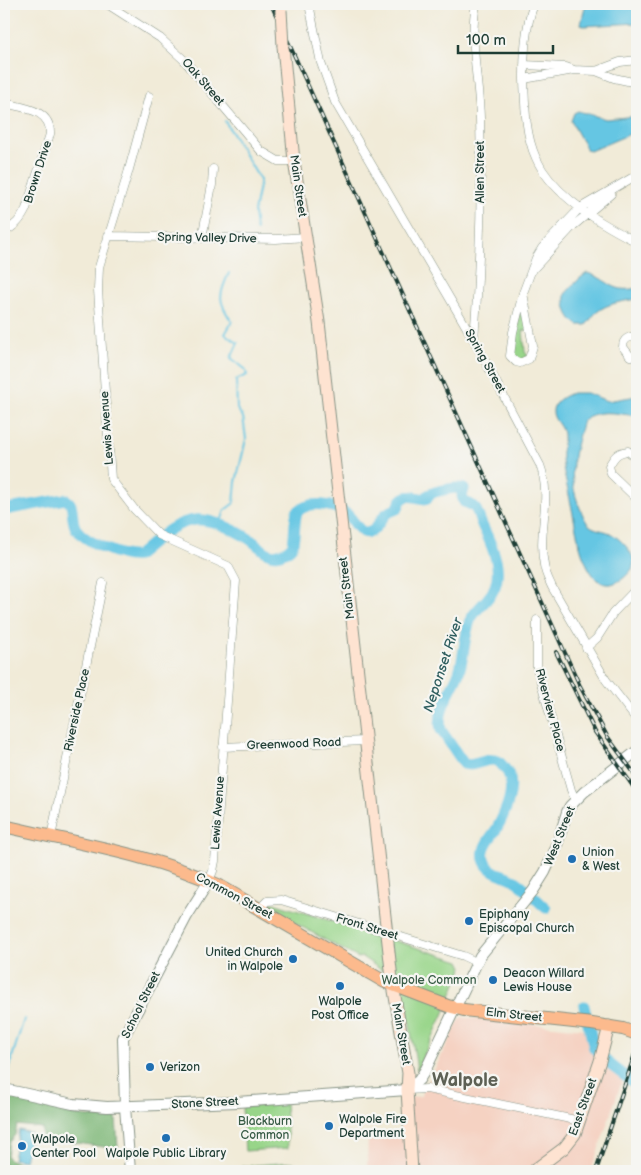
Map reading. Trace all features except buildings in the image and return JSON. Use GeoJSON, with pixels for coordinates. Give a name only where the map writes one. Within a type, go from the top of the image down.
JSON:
{"type":"FeatureCollection","features":[{"type":"Feature","properties":{"kind":"main road","name":"Main Street"},"geometry":{"type":"LineString","coordinates":[[281,7],[294,161],[319,322],[339,516],[393,986],[408,1073],[407,1090],[412,1171]]}},
{"type":"Feature","properties":{"kind":"main road","name":"Common Street"},"geometry":{"type":"LineString","coordinates":[[4,826],[144,858],[172,866],[209,881],[393,986]]}},
{"type":"Feature","properties":{"kind":"main road","name":"Elm Street"},"geometry":{"type":"LineString","coordinates":[[393,986],[454,1008],[588,1023],[609,1026],[637,1034]]}},
{"type":"Feature","properties":{"kind":"main road","name":"East Street"},"geometry":{"type":"LineString","coordinates":[[533,1171],[568,1144],[575,1134],[609,1026]]}},
{"type":"Feature","properties":{"kind":"street","name":"Oak Street"},"geometry":{"type":"LineString","coordinates":[[107,4],[171,47],[262,151],[274,159],[294,161]]}},
{"type":"Feature","properties":{"kind":"street","name":"Spring Street"},"geometry":{"type":"LineString","coordinates":[[309,4],[321,63],[335,102],[474,340],[544,475],[546,494],[542,533],[544,566],[552,587],[606,680],[637,720]]}},
{"type":"Feature","properties":{"kind":"street","name":"Allen Street"},"geometry":{"type":"LineString","coordinates":[[474,340],[480,243],[480,118],[474,30],[476,4]]}},
{"type":"Feature","properties":{"kind":"street"},"geometry":{"type":"LineString","coordinates":[[534,4],[526,36],[524,98],[529,135],[536,158],[547,176],[587,214],[637,242]]}},
{"type":"Feature","properties":{"kind":"street"},"geometry":{"type":"LineString","coordinates":[[596,71],[620,62],[637,60]]}},
{"type":"Feature","properties":{"kind":"street"},"geometry":{"type":"LineString","coordinates":[[524,65],[566,67],[574,70]]}},
{"type":"Feature","properties":{"kind":"street"},"geometry":{"type":"LineString","coordinates":[[524,79],[574,70],[596,71],[614,78],[637,83]]}},
{"type":"Feature","properties":{"kind":"street","name":"Lewis Avenue"},"geometry":{"type":"LineString","coordinates":[[149,96],[99,267],[98,290],[111,479],[134,508],[162,536],[228,566],[236,581],[215,861],[209,881]]}},
{"type":"Feature","properties":{"kind":"street","name":"Brown Drive"},"geometry":{"type":"LineString","coordinates":[[4,103],[43,115],[48,120],[50,134],[21,220],[4,232]]}},
{"type":"Feature","properties":{"kind":"street"},"geometry":{"type":"LineString","coordinates":[[202,238],[212,185],[213,169]]}},
{"type":"Feature","properties":{"kind":"street"},"geometry":{"type":"LineString","coordinates":[[523,293],[533,346],[529,359],[520,364],[513,359],[510,351],[513,332],[523,293],[536,258],[542,248],[580,208],[636,176]]}},
{"type":"Feature","properties":{"kind":"street"},"geometry":{"type":"LineString","coordinates":[[532,271],[572,226],[621,185]]}},
{"type":"Feature","properties":{"kind":"street","name":"Spring Valley Drive"},"geometry":{"type":"LineString","coordinates":[[108,236],[276,239],[306,237]]}},
{"type":"Feature","properties":{"kind":"street"},"geometry":{"type":"LineString","coordinates":[[637,336],[626,338],[623,342],[623,347],[630,356],[637,357]]}},
{"type":"Feature","properties":{"kind":"street"},"geometry":{"type":"LineString","coordinates":[[637,466],[634,456],[628,451],[621,451],[614,457],[609,466],[611,474],[637,498]]}},
{"type":"Feature","properties":{"kind":"street","name":"Riverside Place"},"geometry":{"type":"LineString","coordinates":[[51,837],[104,583]]}},
{"type":"Feature","properties":{"kind":"street"},"geometry":{"type":"LineString","coordinates":[[586,648],[597,638],[614,613],[637,588]]}},
{"type":"Feature","properties":{"kind":"street","name":"Riverview Place"},"geometry":{"type":"LineString","coordinates":[[537,620],[537,668],[575,799]]}},
{"type":"Feature","properties":{"kind":"street","name":"Greenwood Road"},"geometry":{"type":"LineString","coordinates":[[224,746],[365,741]]}},
{"type":"Feature","properties":{"kind":"street","name":"West Street"},"geometry":{"type":"LineString","coordinates":[[407,1090],[426,1069],[476,962],[530,895],[550,864],[567,812],[575,799],[637,751]]}},
{"type":"Feature","properties":{"kind":"street","name":"School Street"},"geometry":{"type":"LineString","coordinates":[[130,1171],[125,1107],[123,1038],[187,916],[209,881]]}},
{"type":"Feature","properties":{"kind":"street","name":"Front Street"},"geometry":{"type":"LineString","coordinates":[[259,909],[267,901],[280,900],[463,956],[476,962]]}},
{"type":"Feature","properties":{"kind":"street"},"geometry":{"type":"LineString","coordinates":[[407,1090],[427,1088],[580,1121]]}},
{"type":"Feature","properties":{"kind":"street","name":"Stone Street"},"geometry":{"type":"LineString","coordinates":[[4,1089],[84,1106],[125,1107],[407,1090]]}},
{"type":"Feature","properties":{"kind":"shaded area"},"geometry":{"type":"Polygon","coordinates":[[[461,1017],[595,1030],[622,1081],[591,1171],[352,1171],[367,1169],[368,1137],[401,1135],[398,1100],[421,1096],[461,1017]]]}},
{"type":"Feature","properties":{"kind":"green space"},"geometry":{"type":"Polygon","coordinates":[[[525,314],[529,329],[523,331],[525,352],[528,356],[519,361],[514,354],[519,315],[525,314]]]}},
{"type":"Feature","properties":{"kind":"green space","name":"Walpole Common"},"geometry":{"type":"Polygon","coordinates":[[[273,903],[460,961],[463,967],[417,1070],[401,983],[362,957],[358,958],[268,908],[269,904],[273,903]]]}},
{"type":"Feature","properties":{"kind":"green space"},"geometry":{"type":"Polygon","coordinates":[[[4,1095],[69,1114],[92,1117],[116,1117],[118,1149],[42,1138],[42,1128],[17,1125],[15,1135],[9,1142],[7,1157],[24,1165],[55,1166],[57,1171],[4,1171],[4,1095]]]}},
{"type":"Feature","properties":{"kind":"green space","name":"Blackburn Common"},"geometry":{"type":"Polygon","coordinates":[[[285,1103],[288,1148],[245,1151],[242,1107],[285,1103]]]}},
{"type":"Feature","properties":{"kind":"green space"},"geometry":{"type":"Polygon","coordinates":[[[293,1162],[297,1165],[299,1171],[233,1171],[244,1166],[293,1162]]]}},
{"type":"Feature","properties":{"kind":"water"},"geometry":{"type":"Polygon","coordinates":[[[588,4],[637,4],[637,23],[583,26],[581,24],[585,7],[588,4]]]}},
{"type":"Feature","properties":{"kind":"water"},"geometry":{"type":"Polygon","coordinates":[[[578,111],[606,119],[637,116],[637,131],[590,151],[587,150],[571,121],[574,113],[578,111]]]}},
{"type":"Feature","properties":{"kind":"water"},"geometry":{"type":"Polygon","coordinates":[[[587,273],[621,289],[637,288],[637,299],[606,306],[596,313],[586,325],[578,325],[567,312],[565,294],[587,273]]]}},
{"type":"Feature","properties":{"kind":"water"},"geometry":{"type":"Polygon","coordinates":[[[572,393],[587,393],[607,401],[637,396],[637,416],[602,413],[589,416],[583,420],[574,454],[573,485],[586,521],[591,527],[610,533],[619,539],[628,548],[633,559],[634,564],[630,572],[611,584],[597,580],[582,553],[564,473],[562,457],[563,434],[554,417],[553,410],[557,401],[572,393]]]}},
{"type":"Feature","properties":{"kind":"water","name":"Walpole Center Pool"},"geometry":{"type":"Polygon","coordinates":[[[19,1130],[31,1133],[25,1161],[13,1159],[19,1130]]]}},
{"type":"Feature","properties":{"kind":"waterway"},"geometry":{"type":"LineString","coordinates":[[225,121],[260,180],[254,212],[256,230]]}},
{"type":"Feature","properties":{"kind":"waterway"},"geometry":{"type":"LineString","coordinates":[[220,525],[225,510],[234,503],[236,482],[246,439],[243,417],[237,409],[236,380],[247,375],[245,369],[231,358],[238,343],[225,334],[232,322],[224,309],[221,298],[221,293],[229,273]]}},
{"type":"Feature","properties":{"kind":"waterway","name":"Neponset River"},"geometry":{"type":"LineString","coordinates":[[4,510],[65,499],[71,505],[73,522],[82,535],[114,552],[130,556],[137,556],[178,525],[195,520],[210,521],[227,527],[266,552],[274,555],[284,552],[292,546],[297,512],[302,508],[315,505],[335,508],[350,516],[360,529],[366,533],[374,529],[386,514],[398,508],[400,502],[406,497],[427,499],[428,495],[441,491],[457,488],[464,489],[462,496],[464,502],[473,506],[477,511],[491,544],[496,562],[497,581],[494,590],[470,621],[460,670],[442,709],[441,730],[464,764],[473,765],[494,760],[498,761],[508,773],[511,786],[508,801],[497,828],[486,844],[485,862],[491,869],[518,883],[546,908]]}},
{"type":"Feature","properties":{"kind":"waterway","name":"Neponset River"},"geometry":{"type":"LineString","coordinates":[[584,1006],[594,1048],[608,1063],[637,1085]]}},
{"type":"Feature","properties":{"kind":"waterway"},"geometry":{"type":"LineString","coordinates":[[5,1080],[24,1019]]}},
{"type":"Feature","properties":{"kind":"railway"},"geometry":{"type":"LineString","coordinates":[[271,4],[580,686],[607,736],[637,777]]}},
{"type":"Feature","properties":{"kind":"railway"},"geometry":{"type":"LineString","coordinates":[[556,652],[595,732],[637,792]]}},
{"type":"Feature","properties":{"kind":"railway"},"geometry":{"type":"LineString","coordinates":[[596,1171],[637,1048]]}},
{"type":"Feature","properties":{"kind":"place","name":"Union & West"},"geometry":{"type":"Point","coordinates":[572,859]}},
{"type":"Feature","properties":{"kind":"place","name":"Epiphany Episcopal Church"},"geometry":{"type":"Point","coordinates":[469,921]}},
{"type":"Feature","properties":{"kind":"place","name":"United Church in Walpole"},"geometry":{"type":"Point","coordinates":[293,959]}},
{"type":"Feature","properties":{"kind":"place","name":"Deacon Willard Lewis House"},"geometry":{"type":"Point","coordinates":[493,980]}},
{"type":"Feature","properties":{"kind":"place","name":"Walpole Post Office"},"geometry":{"type":"Point","coordinates":[340,986]}},
{"type":"Feature","properties":{"kind":"place","name":"Verizon"},"geometry":{"type":"Point","coordinates":[150,1067]}},
{"type":"Feature","properties":{"kind":"place","name":"Walpole Fire Department"},"geometry":{"type":"Point","coordinates":[329,1126]}},
{"type":"Feature","properties":{"kind":"place","name":"Walpole Public Library"},"geometry":{"type":"Point","coordinates":[166,1138]}},
{"type":"Feature","properties":{"kind":"place","name":"Walpole Center Pool"},"geometry":{"type":"Point","coordinates":[22,1146]}},
{"type":"Feature","properties":{"kind":"district","name":"Walpole"},"geometry":{"type":"Point","coordinates":[465,1080]}}]}
